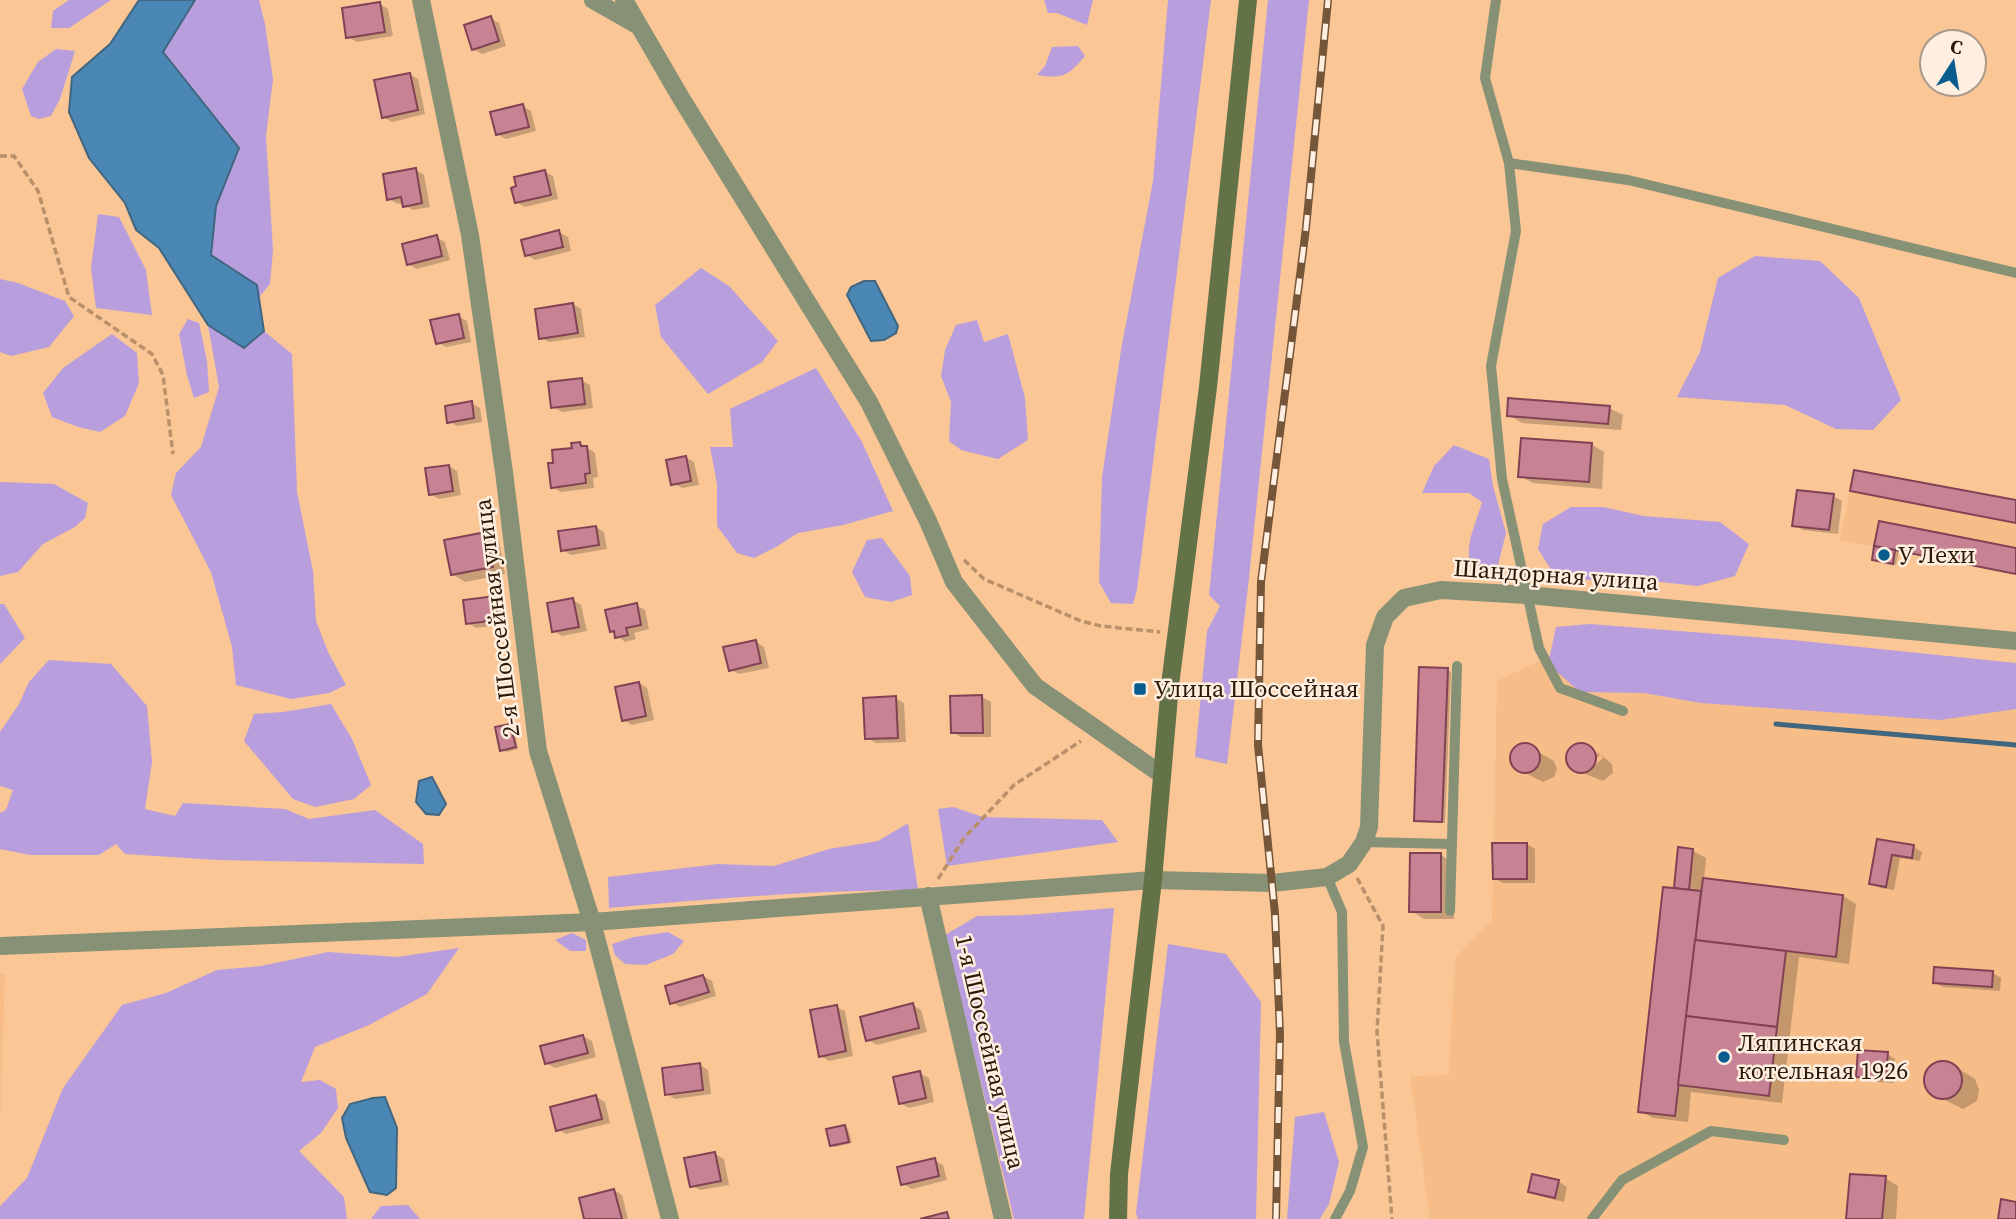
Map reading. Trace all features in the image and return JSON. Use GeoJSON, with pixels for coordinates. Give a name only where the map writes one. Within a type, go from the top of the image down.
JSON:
{"type":"FeatureCollection","features":[{"type":"Feature","properties":{"kind":"main road"},"geometry":{"type":"LineString","coordinates":[[1118,1219],[1119,1174],[1153,880],[1176,634],[1208,387],[1248,0]]}},
{"type":"Feature","properties":{"kind":"street","name":"2-я Шоссейная улица"},"geometry":{"type":"LineString","coordinates":[[421,0],[470,235],[504,472],[538,751],[592,922],[670,1219]]}},
{"type":"Feature","properties":{"kind":"street"},"geometry":{"type":"LineString","coordinates":[[593,0],[640,27]]}},
{"type":"Feature","properties":{"kind":"street"},"geometry":{"type":"LineString","coordinates":[[624,0],[869,402],[928,521],[954,582],[1035,686],[1162,775]]}},
{"type":"Feature","properties":{"kind":"street","name":"Шандорная улица"},"geometry":{"type":"LineString","coordinates":[[0,946],[592,922],[1153,880],[1272,883],[1327,877],[1349,864],[1364,842],[1369,827],[1375,645],[1385,617],[1405,598],[1441,590],[1528,595],[2016,641]]}},
{"type":"Feature","properties":{"kind":"street","name":"1-я Шоссейная улица"},"geometry":{"type":"LineString","coordinates":[[928,896],[1003,1219]]}},
{"type":"Feature","properties":{"kind":"lane"},"geometry":{"type":"LineString","coordinates":[[1496,0],[1485,78],[1509,163],[1516,231],[1491,366],[1502,479],[1539,648],[1560,688],[1623,711]]}},
{"type":"Feature","properties":{"kind":"lane"},"geometry":{"type":"LineString","coordinates":[[1509,163],[1628,180],[2016,273]]}},
{"type":"Feature","properties":{"kind":"lane"},"geometry":{"type":"LineString","coordinates":[[1450,911],[1457,666]]}},
{"type":"Feature","properties":{"kind":"lane"},"geometry":{"type":"LineString","coordinates":[[1364,842],[1451,844]]}},
{"type":"Feature","properties":{"kind":"lane"},"geometry":{"type":"LineString","coordinates":[[1327,877],[1342,912],[1344,1042],[1363,1147],[1350,1191],[1335,1219]]}},
{"type":"Feature","properties":{"kind":"lane"},"geometry":{"type":"LineString","coordinates":[[1592,1219],[1622,1181],[1711,1131],[1784,1140]]}},
{"type":"Feature","properties":{"kind":"path"},"geometry":{"type":"LineString","coordinates":[[0,156],[14,156],[38,191],[69,297],[152,354],[163,375],[173,454]]}},
{"type":"Feature","properties":{"kind":"path"},"geometry":{"type":"LineString","coordinates":[[957,552],[984,579],[1081,621],[1101,626],[1176,634]]}},
{"type":"Feature","properties":{"kind":"path"},"geometry":{"type":"LineString","coordinates":[[928,896],[964,838],[1014,785],[1098,730]]}},
{"type":"Feature","properties":{"kind":"path"},"geometry":{"type":"LineString","coordinates":[[1349,864],[1383,926],[1377,1032],[1392,1219]]}},
{"type":"Feature","properties":{"kind":"shaded area"},"geometry":{"type":"Polygon","coordinates":[[[69,0],[111,0],[69,28],[51,28],[53,11],[69,0]]]}},
{"type":"Feature","properties":{"kind":"shaded area"},"geometry":{"type":"Polygon","coordinates":[[[195,0],[259,0],[265,24],[273,79],[266,136],[273,250],[270,284],[259,297],[257,285],[211,255],[215,207],[239,148],[163,52],[195,0]]]}},
{"type":"Feature","properties":{"kind":"shaded area"},"geometry":{"type":"Polygon","coordinates":[[[1044,0],[1093,0],[1087,25],[1057,13],[1048,13],[1044,0]]]}},
{"type":"Feature","properties":{"kind":"shaded area"},"geometry":{"type":"Polygon","coordinates":[[[1168,0],[1211,0],[1137,590],[1133,604],[1111,603],[1099,582],[1102,477],[1121,350],[1153,181],[1168,0]]]}},
{"type":"Feature","properties":{"kind":"shaded area"},"geometry":{"type":"Polygon","coordinates":[[[1268,0],[1309,0],[1227,764],[1195,757],[1207,631],[1220,606],[1209,595],[1268,0]]]}},
{"type":"Feature","properties":{"kind":"shaded area"},"geometry":{"type":"Polygon","coordinates":[[[1078,46],[1085,56],[1069,72],[1053,77],[1037,75],[1045,66],[1052,47],[1078,46]]]}},
{"type":"Feature","properties":{"kind":"shaded area"},"geometry":{"type":"Polygon","coordinates":[[[56,49],[75,51],[60,99],[51,116],[39,119],[31,116],[22,89],[38,62],[56,49]]]}},
{"type":"Feature","properties":{"kind":"shaded area"},"geometry":{"type":"Polygon","coordinates":[[[98,214],[119,217],[146,270],[152,315],[96,308],[91,268],[98,214]]]}},
{"type":"Feature","properties":{"kind":"shaded area"},"geometry":{"type":"Polygon","coordinates":[[[1755,256],[1820,261],[1859,298],[1901,400],[1873,430],[1836,429],[1785,405],[1677,397],[1700,352],[1718,278],[1755,256]]]}},
{"type":"Feature","properties":{"kind":"shaded area"},"geometry":{"type":"Polygon","coordinates":[[[701,268],[729,286],[778,341],[762,362],[708,394],[661,337],[655,305],[701,268]]]}},
{"type":"Feature","properties":{"kind":"shaded area"},"geometry":{"type":"Polygon","coordinates":[[[0,279],[65,301],[74,316],[49,347],[11,356],[0,352],[0,279]]]}},
{"type":"Feature","properties":{"kind":"shaded area"},"geometry":{"type":"Polygon","coordinates":[[[188,319],[199,323],[207,361],[209,392],[194,398],[179,334],[188,319]]]}},
{"type":"Feature","properties":{"kind":"shaded area"},"geometry":{"type":"Polygon","coordinates":[[[977,320],[984,342],[1008,334],[1025,398],[1028,440],[998,459],[961,450],[949,441],[951,402],[941,376],[945,350],[956,325],[977,320]]]}},
{"type":"Feature","properties":{"kind":"shaded area"},"geometry":{"type":"Polygon","coordinates":[[[208,325],[244,348],[264,331],[292,354],[297,492],[313,571],[316,621],[328,652],[346,685],[329,693],[291,699],[236,685],[232,647],[211,572],[171,495],[176,473],[201,447],[219,387],[208,325]]]}},
{"type":"Feature","properties":{"kind":"shaded area"},"geometry":{"type":"Polygon","coordinates":[[[112,334],[137,353],[139,383],[125,416],[100,432],[52,417],[43,393],[63,368],[112,334]]]}},
{"type":"Feature","properties":{"kind":"shaded area"},"geometry":{"type":"Polygon","coordinates":[[[816,368],[862,442],[893,511],[843,525],[798,533],[754,558],[737,553],[717,526],[717,484],[710,447],[733,447],[730,409],[816,368]]]}},
{"type":"Feature","properties":{"kind":"shaded area"},"geometry":{"type":"Polygon","coordinates":[[[1454,445],[1489,459],[1493,486],[1506,533],[1496,573],[1477,578],[1469,559],[1469,550],[1482,502],[1469,493],[1422,493],[1434,466],[1454,445]]]}},
{"type":"Feature","properties":{"kind":"shaded area"},"geometry":{"type":"Polygon","coordinates":[[[1854,470],[2016,500],[2016,574],[1840,540],[1854,470]]]}},
{"type":"Feature","properties":{"kind":"shaded area"},"geometry":{"type":"Polygon","coordinates":[[[0,482],[54,484],[88,503],[85,518],[75,527],[43,544],[18,572],[0,576],[0,482]]]}},
{"type":"Feature","properties":{"kind":"shaded area"},"geometry":{"type":"Polygon","coordinates":[[[1571,507],[1603,507],[1644,516],[1720,522],[1749,544],[1735,576],[1698,586],[1555,576],[1538,549],[1543,524],[1571,507]]]}},
{"type":"Feature","properties":{"kind":"shaded area"},"geometry":{"type":"Polygon","coordinates":[[[882,538],[910,576],[912,595],[891,602],[865,597],[852,572],[867,540],[882,538]]]}},
{"type":"Feature","properties":{"kind":"shaded area"},"geometry":{"type":"Polygon","coordinates":[[[0,604],[4,604],[25,638],[0,664],[0,604]]]}},
{"type":"Feature","properties":{"kind":"shaded area"},"geometry":{"type":"Polygon","coordinates":[[[1590,624],[1792,640],[2016,663],[2016,709],[1940,720],[1700,703],[1644,693],[1580,692],[1548,664],[1556,627],[1590,624]]]}},
{"type":"Feature","properties":{"kind":"shaded area"},"geometry":{"type":"Polygon","coordinates":[[[1567,648],[2016,688],[2016,1219],[1430,1219],[1410,1076],[1449,1075],[1455,958],[1492,920],[1497,681],[1567,648]]]}},
{"type":"Feature","properties":{"kind":"shaded area"},"geometry":{"type":"Polygon","coordinates":[[[49,660],[111,664],[147,706],[152,762],[145,809],[175,816],[183,803],[285,809],[309,819],[375,810],[423,844],[424,864],[217,860],[125,854],[116,844],[99,855],[30,855],[0,849],[0,813],[6,810],[13,790],[0,786],[0,732],[19,704],[29,682],[49,660]]]}},
{"type":"Feature","properties":{"kind":"shaded area"},"geometry":{"type":"Polygon","coordinates":[[[331,704],[352,739],[371,785],[354,799],[315,807],[293,799],[244,741],[254,714],[331,704]]]}},
{"type":"Feature","properties":{"kind":"shaded area"},"geometry":{"type":"Polygon","coordinates":[[[953,807],[983,817],[1102,820],[1118,842],[947,866],[938,809],[953,807]]]}},
{"type":"Feature","properties":{"kind":"shaded area"},"geometry":{"type":"Polygon","coordinates":[[[908,823],[918,890],[802,893],[609,908],[608,877],[718,864],[774,866],[829,849],[878,841],[908,823]]]}},
{"type":"Feature","properties":{"kind":"shaded area"},"geometry":{"type":"Polygon","coordinates":[[[1114,908],[1084,1219],[1014,1219],[945,935],[977,916],[1114,908]]]}},
{"type":"Feature","properties":{"kind":"shaded area"},"geometry":{"type":"Polygon","coordinates":[[[668,932],[684,941],[673,954],[646,965],[625,964],[615,955],[612,944],[634,937],[668,932]]]}},
{"type":"Feature","properties":{"kind":"shaded area"},"geometry":{"type":"Polygon","coordinates":[[[572,933],[586,940],[586,951],[570,951],[555,940],[572,933]]]}},
{"type":"Feature","properties":{"kind":"shaded area"},"geometry":{"type":"Polygon","coordinates":[[[1168,944],[1226,954],[1261,1002],[1256,1219],[1138,1219],[1136,1213],[1168,944]]]}},
{"type":"Feature","properties":{"kind":"shaded area"},"geometry":{"type":"Polygon","coordinates":[[[459,948],[427,994],[369,1025],[315,1047],[301,1082],[320,1080],[336,1089],[338,1108],[321,1133],[299,1151],[344,1197],[347,1219],[0,1219],[0,1206],[27,1178],[63,1088],[122,1005],[166,993],[217,970],[261,966],[328,952],[397,957],[459,948]]]}},
{"type":"Feature","properties":{"kind":"shaded area"},"geometry":{"type":"Polygon","coordinates":[[[0,974],[5,974],[0,1130],[0,974]]]}},
{"type":"Feature","properties":{"kind":"shaded area"},"geometry":{"type":"Polygon","coordinates":[[[1324,1112],[1339,1162],[1329,1204],[1320,1219],[1287,1219],[1295,1117],[1324,1112]]]}},
{"type":"Feature","properties":{"kind":"shaded area"},"geometry":{"type":"Polygon","coordinates":[[[408,1205],[420,1219],[371,1219],[381,1206],[408,1205]]]}},
{"type":"Feature","properties":{"kind":"water"},"geometry":{"type":"Polygon","coordinates":[[[139,0],[195,0],[163,52],[239,148],[216,206],[211,255],[257,285],[264,331],[244,348],[208,325],[159,248],[136,230],[125,203],[89,158],[69,112],[72,77],[110,44],[139,0]]]}},
{"type":"Feature","properties":{"kind":"water"},"geometry":{"type":"Polygon","coordinates":[[[864,281],[875,281],[898,326],[896,333],[884,340],[871,341],[847,295],[851,287],[864,281]]]}},
{"type":"Feature","properties":{"kind":"water"},"geometry":{"type":"Polygon","coordinates":[[[432,777],[446,804],[439,815],[426,814],[416,802],[419,781],[432,777]]]}},
{"type":"Feature","properties":{"kind":"water"},"geometry":{"type":"Polygon","coordinates":[[[385,1097],[397,1128],[396,1188],[387,1195],[370,1192],[346,1138],[342,1118],[350,1104],[385,1097]]]}},
{"type":"Feature","properties":{"kind":"building"},"geometry":{"type":"Polygon","coordinates":[[[380,2],[385,32],[346,38],[342,8],[380,2]]]}},
{"type":"Feature","properties":{"kind":"building"},"geometry":{"type":"Polygon","coordinates":[[[491,16],[499,41],[472,50],[464,25],[491,16]]]}},
{"type":"Feature","properties":{"kind":"building"},"geometry":{"type":"Polygon","coordinates":[[[410,73],[418,110],[382,118],[374,80],[410,73]]]}},
{"type":"Feature","properties":{"kind":"building"},"geometry":{"type":"Polygon","coordinates":[[[523,104],[529,127],[496,135],[490,112],[523,104]]]}},
{"type":"Feature","properties":{"kind":"building"},"geometry":{"type":"Polygon","coordinates":[[[416,168],[422,203],[403,207],[401,197],[387,200],[383,174],[416,168]]]}},
{"type":"Feature","properties":{"kind":"building"},"geometry":{"type":"Polygon","coordinates":[[[545,170],[551,195],[515,203],[511,188],[516,186],[514,177],[545,170]]]}},
{"type":"Feature","properties":{"kind":"building"},"geometry":{"type":"Polygon","coordinates":[[[559,230],[563,247],[525,256],[521,240],[559,230]]]}},
{"type":"Feature","properties":{"kind":"building"},"geometry":{"type":"Polygon","coordinates":[[[437,235],[442,256],[407,265],[402,244],[437,235]]]}},
{"type":"Feature","properties":{"kind":"building"},"geometry":{"type":"Polygon","coordinates":[[[573,303],[578,333],[539,339],[535,309],[573,303]]]}},
{"type":"Feature","properties":{"kind":"building"},"geometry":{"type":"Polygon","coordinates":[[[459,314],[464,338],[436,344],[430,320],[459,314]]]}},
{"type":"Feature","properties":{"kind":"building"},"geometry":{"type":"Polygon","coordinates":[[[582,378],[585,404],[551,408],[548,382],[582,378]]]}},
{"type":"Feature","properties":{"kind":"building"},"geometry":{"type":"Polygon","coordinates":[[[1508,398],[1610,406],[1608,424],[1507,416],[1508,398]]]}},
{"type":"Feature","properties":{"kind":"building"},"geometry":{"type":"Polygon","coordinates":[[[472,401],[474,418],[447,423],[445,406],[472,401]]]}},
{"type":"Feature","properties":{"kind":"building"},"geometry":{"type":"Polygon","coordinates":[[[1521,438],[1592,443],[1589,482],[1518,477],[1521,438]]]}},
{"type":"Feature","properties":{"kind":"building"},"geometry":{"type":"Polygon","coordinates":[[[580,442],[581,446],[587,446],[590,473],[585,474],[586,483],[551,488],[548,463],[553,463],[552,450],[572,448],[571,443],[580,442]]]}},
{"type":"Feature","properties":{"kind":"building"},"geometry":{"type":"Polygon","coordinates":[[[686,456],[691,481],[671,485],[666,460],[686,456]]]}},
{"type":"Feature","properties":{"kind":"building"},"geometry":{"type":"Polygon","coordinates":[[[449,465],[453,491],[429,495],[425,468],[449,465]]]}},
{"type":"Feature","properties":{"kind":"building"},"geometry":{"type":"Polygon","coordinates":[[[1854,470],[2016,500],[2016,523],[1850,491],[1854,470]]]}},
{"type":"Feature","properties":{"kind":"building"},"geometry":{"type":"Polygon","coordinates":[[[1797,490],[1834,494],[1829,530],[1792,526],[1797,490]]]}},
{"type":"Feature","properties":{"kind":"building"},"geometry":{"type":"Polygon","coordinates":[[[1879,521],[2016,548],[2016,574],[1874,546],[1879,521]]]}},
{"type":"Feature","properties":{"kind":"building"},"geometry":{"type":"Polygon","coordinates":[[[596,526],[599,545],[561,551],[558,531],[596,526]]]}},
{"type":"Feature","properties":{"kind":"building"},"geometry":{"type":"Polygon","coordinates":[[[486,532],[493,567],[451,575],[444,540],[486,532]]]}},
{"type":"Feature","properties":{"kind":"building","name":"У Лехи"},"geometry":{"type":"Polygon","coordinates":[[[1874,546],[1895,550],[1893,564],[1872,560],[1874,546]]]}},
{"type":"Feature","properties":{"kind":"building"},"geometry":{"type":"Polygon","coordinates":[[[495,596],[498,620],[466,624],[463,600],[495,596]]]}},
{"type":"Feature","properties":{"kind":"building"},"geometry":{"type":"Polygon","coordinates":[[[573,598],[579,627],[552,632],[547,603],[573,598]]]}},
{"type":"Feature","properties":{"kind":"building"},"geometry":{"type":"Polygon","coordinates":[[[637,603],[641,625],[626,628],[628,635],[615,638],[614,631],[610,632],[605,610],[637,603]]]}},
{"type":"Feature","properties":{"kind":"building"},"geometry":{"type":"Polygon","coordinates":[[[756,640],[761,663],[729,671],[723,647],[756,640]]]}},
{"type":"Feature","properties":{"kind":"building"},"geometry":{"type":"Polygon","coordinates":[[[1419,667],[1448,668],[1442,822],[1414,821],[1419,667]]]}},
{"type":"Feature","properties":{"kind":"building"},"geometry":{"type":"Polygon","coordinates":[[[639,682],[646,716],[622,721],[615,687],[639,682]]]}},
{"type":"Feature","properties":{"kind":"building"},"geometry":{"type":"Polygon","coordinates":[[[982,695],[983,733],[951,733],[950,696],[982,695]]]}},
{"type":"Feature","properties":{"kind":"building"},"geometry":{"type":"Polygon","coordinates":[[[896,696],[898,738],[865,739],[863,698],[896,696]]]}},
{"type":"Feature","properties":{"kind":"building"},"geometry":{"type":"Polygon","coordinates":[[[510,724],[516,747],[500,751],[495,727],[510,724]]]}},
{"type":"Feature","properties":{"kind":"building"},"geometry":{"type":"Polygon","coordinates":[[[1525,743],[1531,744],[1539,752],[1539,764],[1531,772],[1525,773],[1519,772],[1511,764],[1510,758],[1511,752],[1519,744],[1525,743]]]}},
{"type":"Feature","properties":{"kind":"building"},"geometry":{"type":"Polygon","coordinates":[[[1581,743],[1587,744],[1595,752],[1595,764],[1587,772],[1581,773],[1575,772],[1567,764],[1566,758],[1567,752],[1575,744],[1581,743]]]}},
{"type":"Feature","properties":{"kind":"building"},"geometry":{"type":"Polygon","coordinates":[[[1877,839],[1914,845],[1912,858],[1892,855],[1886,887],[1869,884],[1877,839]]]}},
{"type":"Feature","properties":{"kind":"building"},"geometry":{"type":"Polygon","coordinates":[[[1492,843],[1527,843],[1527,879],[1493,879],[1492,843]]]}},
{"type":"Feature","properties":{"kind":"building"},"geometry":{"type":"Polygon","coordinates":[[[1678,847],[1693,849],[1689,890],[1674,888],[1678,847]]]}},
{"type":"Feature","properties":{"kind":"building"},"geometry":{"type":"Polygon","coordinates":[[[1410,853],[1441,853],[1441,912],[1409,912],[1410,853]]]}},
{"type":"Feature","properties":{"kind":"building"},"geometry":{"type":"Polygon","coordinates":[[[1703,878],[1843,895],[1836,957],[1695,940],[1703,878]]]}},
{"type":"Feature","properties":{"kind":"building"},"geometry":{"type":"Polygon","coordinates":[[[1663,887],[1701,891],[1675,1116],[1638,1112],[1663,887]]]}},
{"type":"Feature","properties":{"kind":"building"},"geometry":{"type":"Polygon","coordinates":[[[1695,940],[1786,951],[1777,1027],[1686,1016],[1695,940]]]}},
{"type":"Feature","properties":{"kind":"building"},"geometry":{"type":"Polygon","coordinates":[[[1934,967],[1993,971],[1992,987],[1933,983],[1934,967]]]}},
{"type":"Feature","properties":{"kind":"building"},"geometry":{"type":"Polygon","coordinates":[[[703,975],[709,992],[670,1004],[665,986],[703,975]]]}},
{"type":"Feature","properties":{"kind":"building"},"geometry":{"type":"Polygon","coordinates":[[[913,1003],[919,1028],[866,1041],[860,1017],[913,1003]]]}},
{"type":"Feature","properties":{"kind":"building"},"geometry":{"type":"Polygon","coordinates":[[[837,1005],[846,1051],[819,1057],[810,1010],[837,1005]]]}},
{"type":"Feature","properties":{"kind":"building"},"geometry":{"type":"Polygon","coordinates":[[[1686,1016],[1777,1027],[1769,1096],[1678,1085],[1686,1016]]]}},
{"type":"Feature","properties":{"kind":"building"},"geometry":{"type":"Polygon","coordinates":[[[583,1035],[588,1053],[545,1064],[540,1046],[583,1035]]]}},
{"type":"Feature","properties":{"kind":"building"},"geometry":{"type":"Polygon","coordinates":[[[1858,1050],[1888,1052],[1886,1079],[1856,1077],[1858,1050]]]}},
{"type":"Feature","properties":{"kind":"building"},"geometry":{"type":"Polygon","coordinates":[[[1943,1061],[1957,1066],[1962,1080],[1957,1094],[1943,1099],[1929,1094],[1924,1080],[1929,1066],[1943,1061]]]}},
{"type":"Feature","properties":{"kind":"building"},"geometry":{"type":"Polygon","coordinates":[[[700,1063],[703,1090],[665,1095],[662,1068],[700,1063]]]}},
{"type":"Feature","properties":{"kind":"building"},"geometry":{"type":"Polygon","coordinates":[[[920,1071],[926,1098],[899,1104],[893,1077],[920,1071]]]}},
{"type":"Feature","properties":{"kind":"building"},"geometry":{"type":"Polygon","coordinates":[[[596,1095],[602,1119],[556,1131],[550,1107],[596,1095]]]}},
{"type":"Feature","properties":{"kind":"building"},"geometry":{"type":"Polygon","coordinates":[[[845,1125],[849,1142],[830,1146],[826,1129],[845,1125]]]}},
{"type":"Feature","properties":{"kind":"building"},"geometry":{"type":"Polygon","coordinates":[[[715,1152],[721,1181],[690,1187],[684,1158],[715,1152]]]}},
{"type":"Feature","properties":{"kind":"building"},"geometry":{"type":"Polygon","coordinates":[[[935,1158],[939,1176],[901,1185],[897,1167],[935,1158]]]}},
{"type":"Feature","properties":{"kind":"building"},"geometry":{"type":"Polygon","coordinates":[[[1532,1174],[1559,1180],[1555,1198],[1528,1192],[1532,1174]]]}},
{"type":"Feature","properties":{"kind":"building"},"geometry":{"type":"Polygon","coordinates":[[[1850,1174],[1886,1176],[1882,1219],[1846,1219],[1850,1174]]]}},
{"type":"Feature","properties":{"kind":"building"},"geometry":{"type":"Polygon","coordinates":[[[614,1189],[622,1219],[584,1219],[579,1198],[614,1189]]]}},
{"type":"Feature","properties":{"kind":"building"},"geometry":{"type":"Polygon","coordinates":[[[2001,1199],[2016,1202],[2016,1219],[1998,1219],[2001,1199]]]}},
{"type":"Feature","properties":{"kind":"building"},"geometry":{"type":"Polygon","coordinates":[[[947,1212],[949,1219],[920,1219],[947,1212]]]}},
{"type":"Feature","properties":{"kind":"waterway"},"geometry":{"type":"LineString","coordinates":[[1776,724],[2016,745]]}},
{"type":"Feature","properties":{"kind":"railway"},"geometry":{"type":"LineString","coordinates":[[1276,1219],[1280,1034],[1275,914],[1258,745],[1261,582],[1306,228],[1328,0]]}},
{"type":"Feature","properties":{"kind":"place","name":"У Лехи"},"geometry":{"type":"Point","coordinates":[1884,555]}},
{"type":"Feature","properties":{"kind":"place","name":"Улица Шоссейная"},"geometry":{"type":"Point","coordinates":[1140,689]}},
{"type":"Feature","properties":{"kind":"place","name":"Ляпинская котельная 1926"},"geometry":{"type":"Point","coordinates":[1724,1057]}}]}
